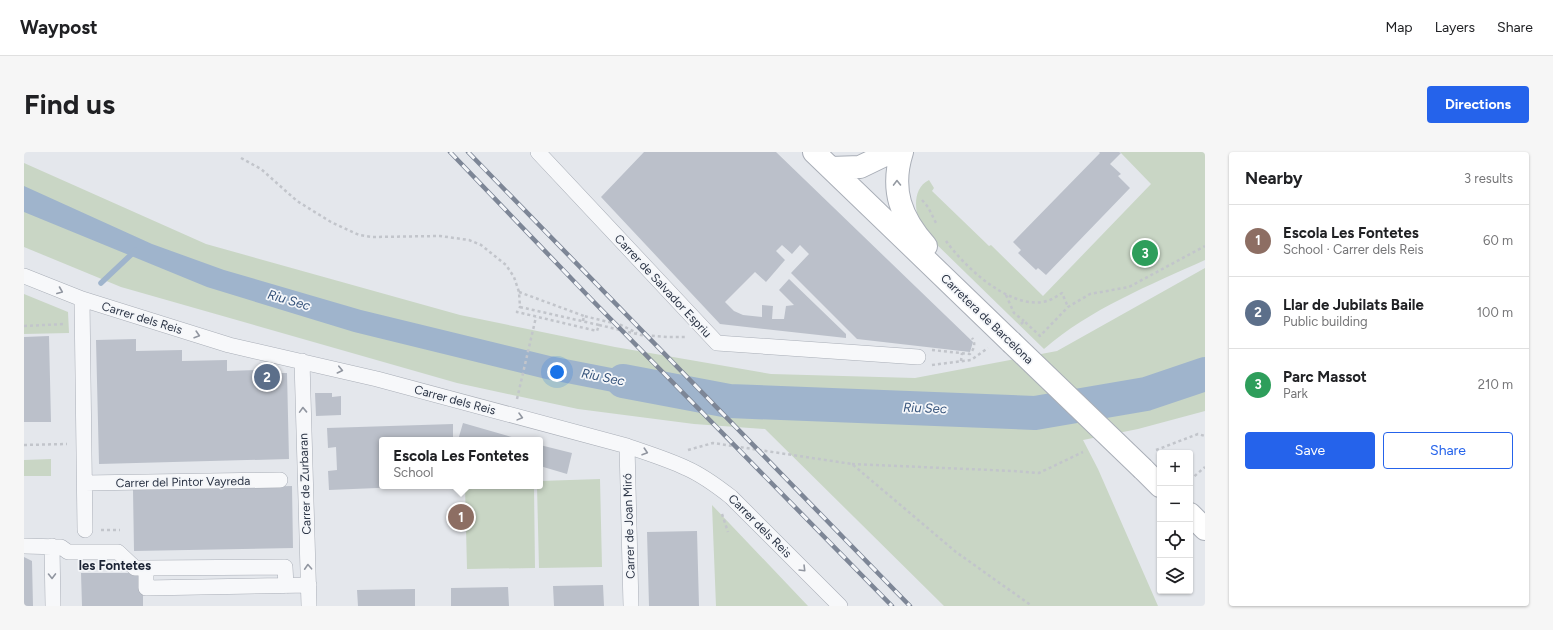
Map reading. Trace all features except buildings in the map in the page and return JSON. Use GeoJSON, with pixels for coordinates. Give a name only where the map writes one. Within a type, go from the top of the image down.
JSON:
{"type":"FeatureCollection","features":[{"type":"Feature","properties":{"kind":"main road","name":"Carretera de Barcelona"},"geometry":{"type":"LineString","coordinates":[[814,152],[955,287],[1016,333],[1157,483]]}},
{"type":"Feature","properties":{"kind":"main road"},"geometry":{"type":"LineString","coordinates":[[831,168],[858,160],[872,162],[891,152]]}},
{"type":"Feature","properties":{"kind":"main road"},"geometry":{"type":"LineString","coordinates":[[902,152],[897,182],[897,194],[903,214],[919,238],[947,269],[955,287]]}},
{"type":"Feature","properties":{"kind":"main road"},"geometry":{"type":"LineString","coordinates":[[858,160],[858,186],[864,201]]}},
{"type":"Feature","properties":{"kind":"main road"},"geometry":{"type":"LineString","coordinates":[[1193,517],[1205,529]]}},
{"type":"Feature","properties":{"kind":"street","name":"Carrer de Salvador Espriu"},"geometry":{"type":"LineString","coordinates":[[543,154],[717,343],[923,357]]}},
{"type":"Feature","properties":{"kind":"street","name":"Carrer dels Reis"},"geometry":{"type":"LineString","coordinates":[[24,276],[82,300],[229,345],[377,379],[627,446],[663,458],[687,468],[712,482],[731,497],[840,606]]}},
{"type":"Feature","properties":{"kind":"street"},"geometry":{"type":"LineString","coordinates":[[82,300],[85,530]]}},
{"type":"Feature","properties":{"kind":"street","name":"Carrer de Zurbaran"},"geometry":{"type":"LineString","coordinates":[[302,362],[309,606]]}},
{"type":"Feature","properties":{"kind":"street","name":"Carrer de Joan Miró"},"geometry":{"type":"LineString","coordinates":[[627,446],[631,606]]}},
{"type":"Feature","properties":{"kind":"street","name":"Carrer del Pintor Vayreda"},"geometry":{"type":"LineString","coordinates":[[85,484],[280,480]]}},
{"type":"Feature","properties":{"kind":"street"},"geometry":{"type":"LineString","coordinates":[[24,546],[61,547],[68,552],[118,552],[135,568],[285,567],[286,586]]}},
{"type":"Feature","properties":{"kind":"street"},"geometry":{"type":"LineString","coordinates":[[52,546],[53,606]]}},
{"type":"Feature","properties":{"kind":"street"},"geometry":{"type":"LineString","coordinates":[[146,568],[146,588],[309,585]]}},
{"type":"Feature","properties":{"kind":"street"},"geometry":{"type":"LineString","coordinates":[[219,568],[220,587]]}},
{"type":"Feature","properties":{"kind":"path"},"geometry":{"type":"LineString","coordinates":[[241,158],[261,169],[297,201],[332,222],[359,235],[372,237],[440,236],[469,240],[482,245],[506,265],[514,277],[519,292],[520,307],[517,312],[597,331],[599,325]]}},
{"type":"Feature","properties":{"kind":"path"},"geometry":{"type":"LineString","coordinates":[[918,195],[928,207],[938,228]]}},
{"type":"Feature","properties":{"kind":"path"},"geometry":{"type":"LineString","coordinates":[[942,235],[965,263],[989,284],[1006,294],[1032,303],[1043,302],[1062,293],[1068,307]]}},
{"type":"Feature","properties":{"kind":"path"},"geometry":{"type":"LineString","coordinates":[[1006,294],[1014,313],[1040,336],[1068,307],[1090,294],[1128,288],[1205,246]]}},
{"type":"Feature","properties":{"kind":"path"},"geometry":{"type":"LineString","coordinates":[[519,292],[584,316],[621,325],[641,335]]}},
{"type":"Feature","properties":{"kind":"path"},"geometry":{"type":"LineString","coordinates":[[520,307],[641,335],[667,337],[688,336]]}},
{"type":"Feature","properties":{"kind":"path"},"geometry":{"type":"LineString","coordinates":[[583,321],[584,316]]}},
{"type":"Feature","properties":{"kind":"path"},"geometry":{"type":"LineString","coordinates":[[516,404],[536,317]]}},
{"type":"Feature","properties":{"kind":"path"},"geometry":{"type":"LineString","coordinates":[[1016,333],[1024,321]]}},
{"type":"Feature","properties":{"kind":"path"},"geometry":{"type":"LineString","coordinates":[[24,326],[83,323]]}},
{"type":"Feature","properties":{"kind":"path"},"geometry":{"type":"LineString","coordinates":[[923,357],[962,353],[970,354],[975,344],[972,338]]}},
{"type":"Feature","properties":{"kind":"path"},"geometry":{"type":"LineString","coordinates":[[923,357],[961,362],[971,360],[988,348]]}},
{"type":"Feature","properties":{"kind":"path"},"geometry":{"type":"LineString","coordinates":[[961,362],[962,353]]}},
{"type":"Feature","properties":{"kind":"path"},"geometry":{"type":"LineString","coordinates":[[1156,450],[1198,434],[1205,436]]}},
{"type":"Feature","properties":{"kind":"path"},"geometry":{"type":"LineString","coordinates":[[663,458],[713,443],[852,464],[1039,473],[1083,452]]}},
{"type":"Feature","properties":{"kind":"path"},"geometry":{"type":"LineString","coordinates":[[24,445],[62,446],[85,444]]}},
{"type":"Feature","properties":{"kind":"path"},"geometry":{"type":"LineString","coordinates":[[852,464],[956,552],[1032,606]]}},
{"type":"Feature","properties":{"kind":"path"},"geometry":{"type":"LineString","coordinates":[[1193,477],[1205,467]]}},
{"type":"Feature","properties":{"kind":"green space"},"geometry":{"type":"Polygon","coordinates":[[[1120,152],[1205,152],[1205,260],[1121,299],[1101,310],[1062,335],[1044,349],[929,237],[923,229],[917,215],[916,198],[918,192],[920,187],[929,180],[934,188],[932,191],[989,246],[991,245],[1043,296],[1151,184],[1120,152]]]}},
{"type":"Feature","properties":{"kind":"green space"},"geometry":{"type":"Polygon","coordinates":[[[24,163],[206,244],[460,315],[615,347],[771,374],[915,378],[1057,351],[1205,268],[1205,411],[1138,429],[1083,440],[1098,469],[1158,606],[944,606],[765,429],[694,424],[578,409],[457,383],[121,287],[24,247],[24,163]]]}},
{"type":"Feature","properties":{"kind":"green space"},"geometry":{"type":"Polygon","coordinates":[[[24,294],[68,312],[69,333],[24,334],[24,294]]]}},
{"type":"Feature","properties":{"kind":"green space"},"geometry":{"type":"Polygon","coordinates":[[[51,459],[51,476],[24,476],[24,460],[51,459]]]}},
{"type":"Feature","properties":{"kind":"green space"},"geometry":{"type":"Polygon","coordinates":[[[600,479],[602,567],[539,568],[537,489],[543,489],[543,481],[600,479]]]}},
{"type":"Feature","properties":{"kind":"green space"},"geometry":{"type":"Polygon","coordinates":[[[465,489],[534,489],[535,568],[467,569],[465,489]]]}},
{"type":"Feature","properties":{"kind":"green space"},"geometry":{"type":"Polygon","coordinates":[[[712,505],[808,606],[716,606],[712,505]]]}},
{"type":"Feature","properties":{"kind":"water"},"geometry":{"type":"Polygon","coordinates":[[[24,186],[152,244],[224,270],[361,310],[550,356],[658,377],[684,406],[546,379],[354,332],[207,287],[24,212],[24,186]]]}},
{"type":"Feature","properties":{"kind":"waterway"},"geometry":{"type":"LineString","coordinates":[[101,283],[136,250]]}},
{"type":"Feature","properties":{"kind":"waterway","name":"Riu Sec"},"geometry":{"type":"LineString","coordinates":[[623,381],[729,401],[1035,413],[1146,394],[1205,374]]}},
{"type":"Feature","properties":{"kind":"railway"},"geometry":{"type":"LineString","coordinates":[[450,152],[591,299],[892,606]]}},
{"type":"Feature","properties":{"kind":"railway"},"geometry":{"type":"LineString","coordinates":[[468,152],[910,606]]}},
{"type":"Feature","properties":{"kind":"place","name":"Parc Massot"},"geometry":{"type":"Point","coordinates":[1145,253]}},
{"type":"Feature","properties":{"kind":"place","name":"Llar de Jubilats Baile"},"geometry":{"type":"Point","coordinates":[267,377]}},
{"type":"Feature","properties":{"kind":"place","name":"Escola Les Fontetes"},"geometry":{"type":"Point","coordinates":[461,517]}},
{"type":"Feature","properties":{"kind":"district","name":"les Fontetes"},"geometry":{"type":"Point","coordinates":[115,565]}}]}
